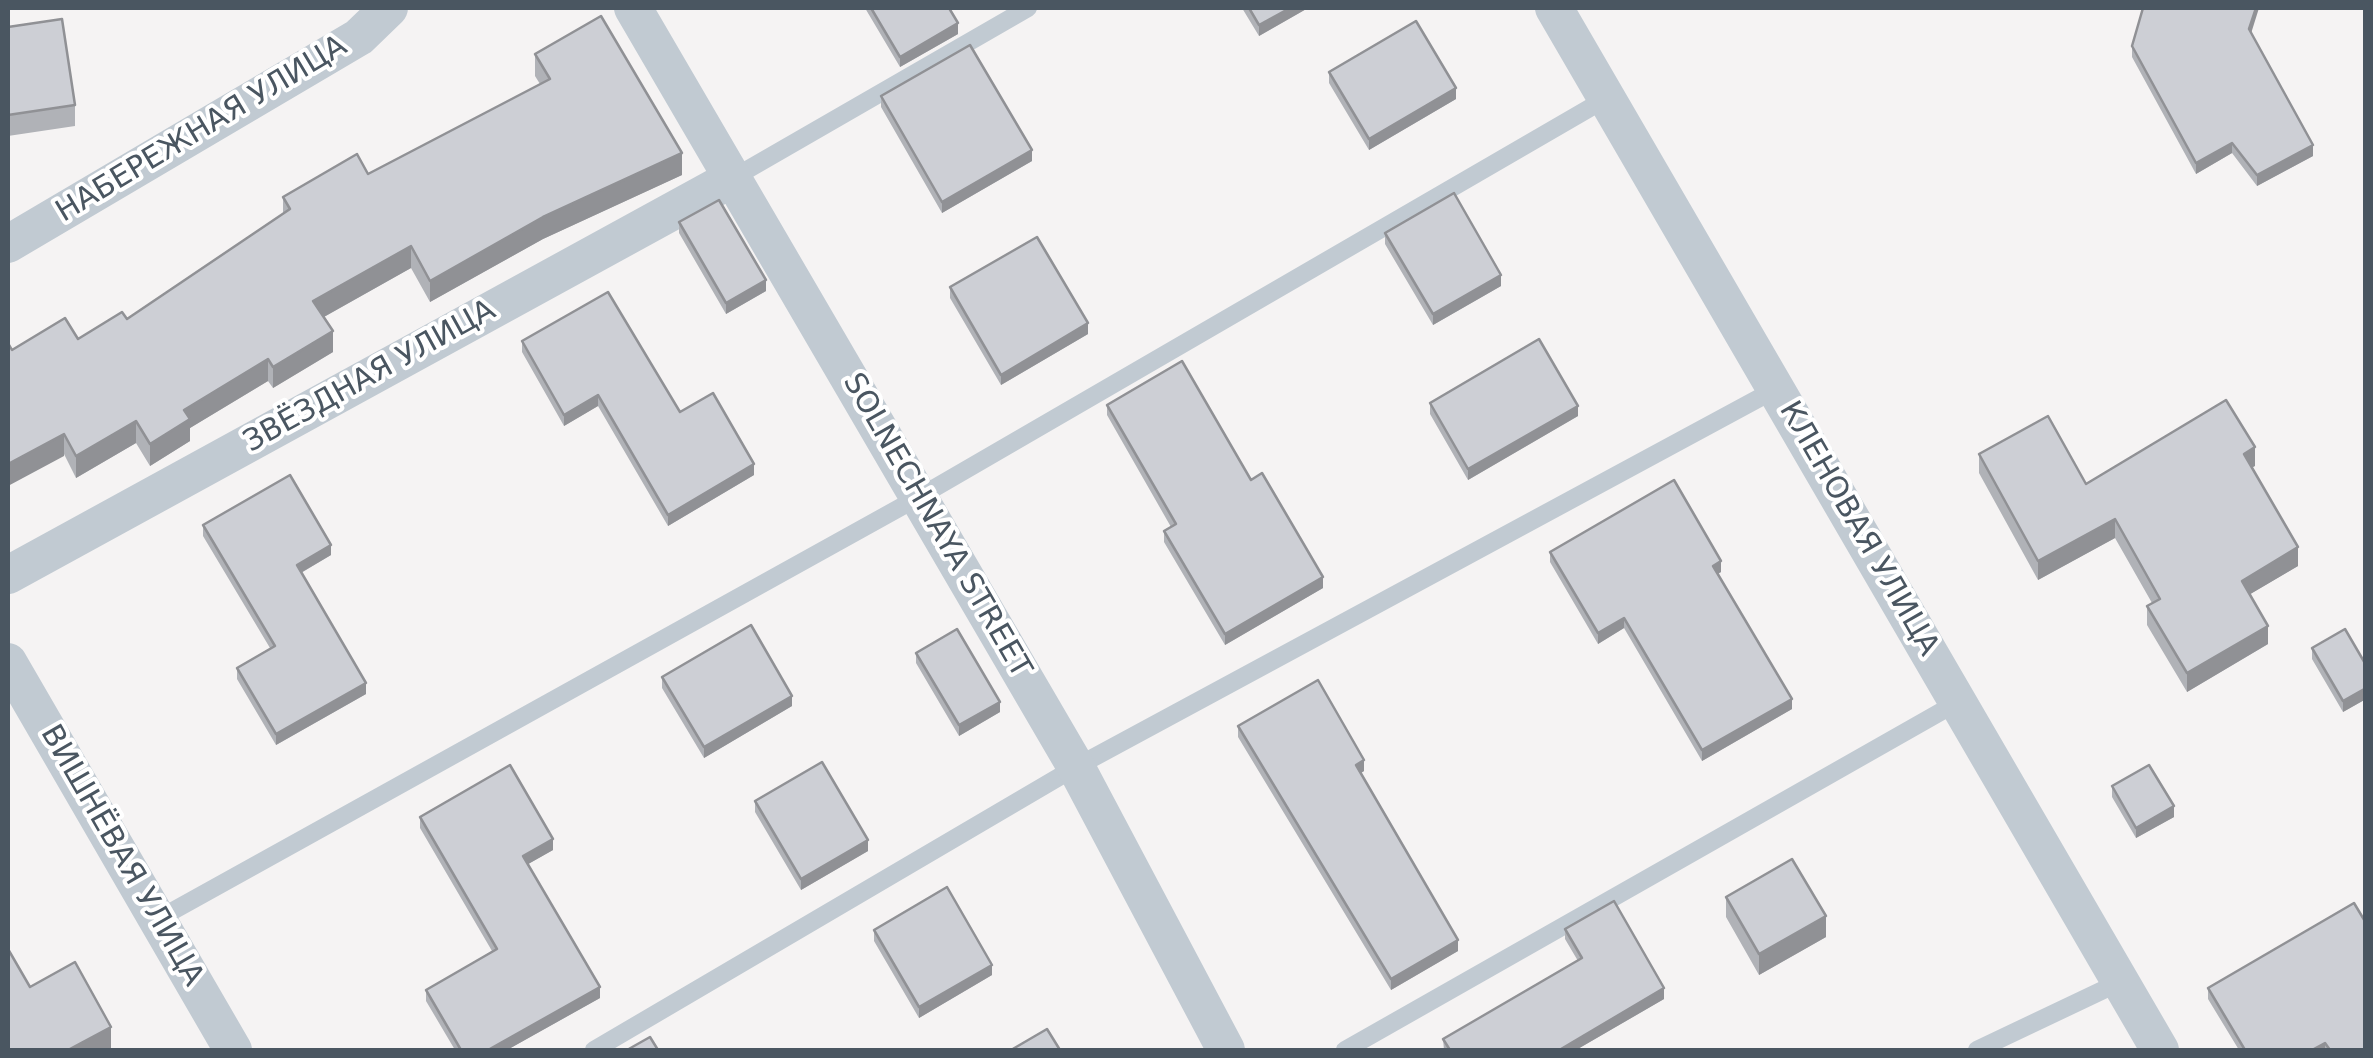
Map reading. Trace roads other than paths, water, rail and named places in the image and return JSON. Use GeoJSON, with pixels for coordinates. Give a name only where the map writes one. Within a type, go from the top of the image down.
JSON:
{"type":"FeatureCollection","features":[{"type":"Feature","properties":{"kind":"street","name":"НАБЕРЕЖНАЯ УЛИЦА"},"geometry":{"type":"LineString","coordinates":[[8,244],[359,37],[390,8]]}},
{"type":"Feature","properties":{"kind":"street","name":"SOLNECHNAYA STREET"},"geometry":{"type":"LineString","coordinates":[[633,8],[1076,767],[1226,1050]]}},
{"type":"Feature","properties":{"kind":"street","name":"КЛЕНОВАЯ УЛИЦА"},"geometry":{"type":"LineString","coordinates":[[1554,8],[2160,1050]]}},
{"type":"Feature","properties":{"kind":"street","name":"ЗВЁЗДНАЯ УЛИЦА"},"geometry":{"type":"LineString","coordinates":[[8,575],[732,178]]}},
{"type":"Feature","properties":{"kind":"street","name":"ВИШНЁВАЯ УЛИЦА"},"geometry":{"type":"LineString","coordinates":[[8,662],[160,918],[233,1050]]}},
{"type":"Feature","properties":{"kind":"lane"},"geometry":{"type":"LineString","coordinates":[[732,178],[1028,8]]}},
{"type":"Feature","properties":{"kind":"lane"},"geometry":{"type":"LineString","coordinates":[[160,918],[919,497],[1606,98]]}},
{"type":"Feature","properties":{"kind":"lane"},"geometry":{"type":"LineString","coordinates":[[594,1050],[1076,767],[1776,389]]}},
{"type":"Feature","properties":{"kind":"lane"},"geometry":{"type":"LineString","coordinates":[[1344,1050],[1958,702]]}},
{"type":"Feature","properties":{"kind":"lane"},"geometry":{"type":"LineString","coordinates":[[1977,1050],[2120,982]]}}]}
